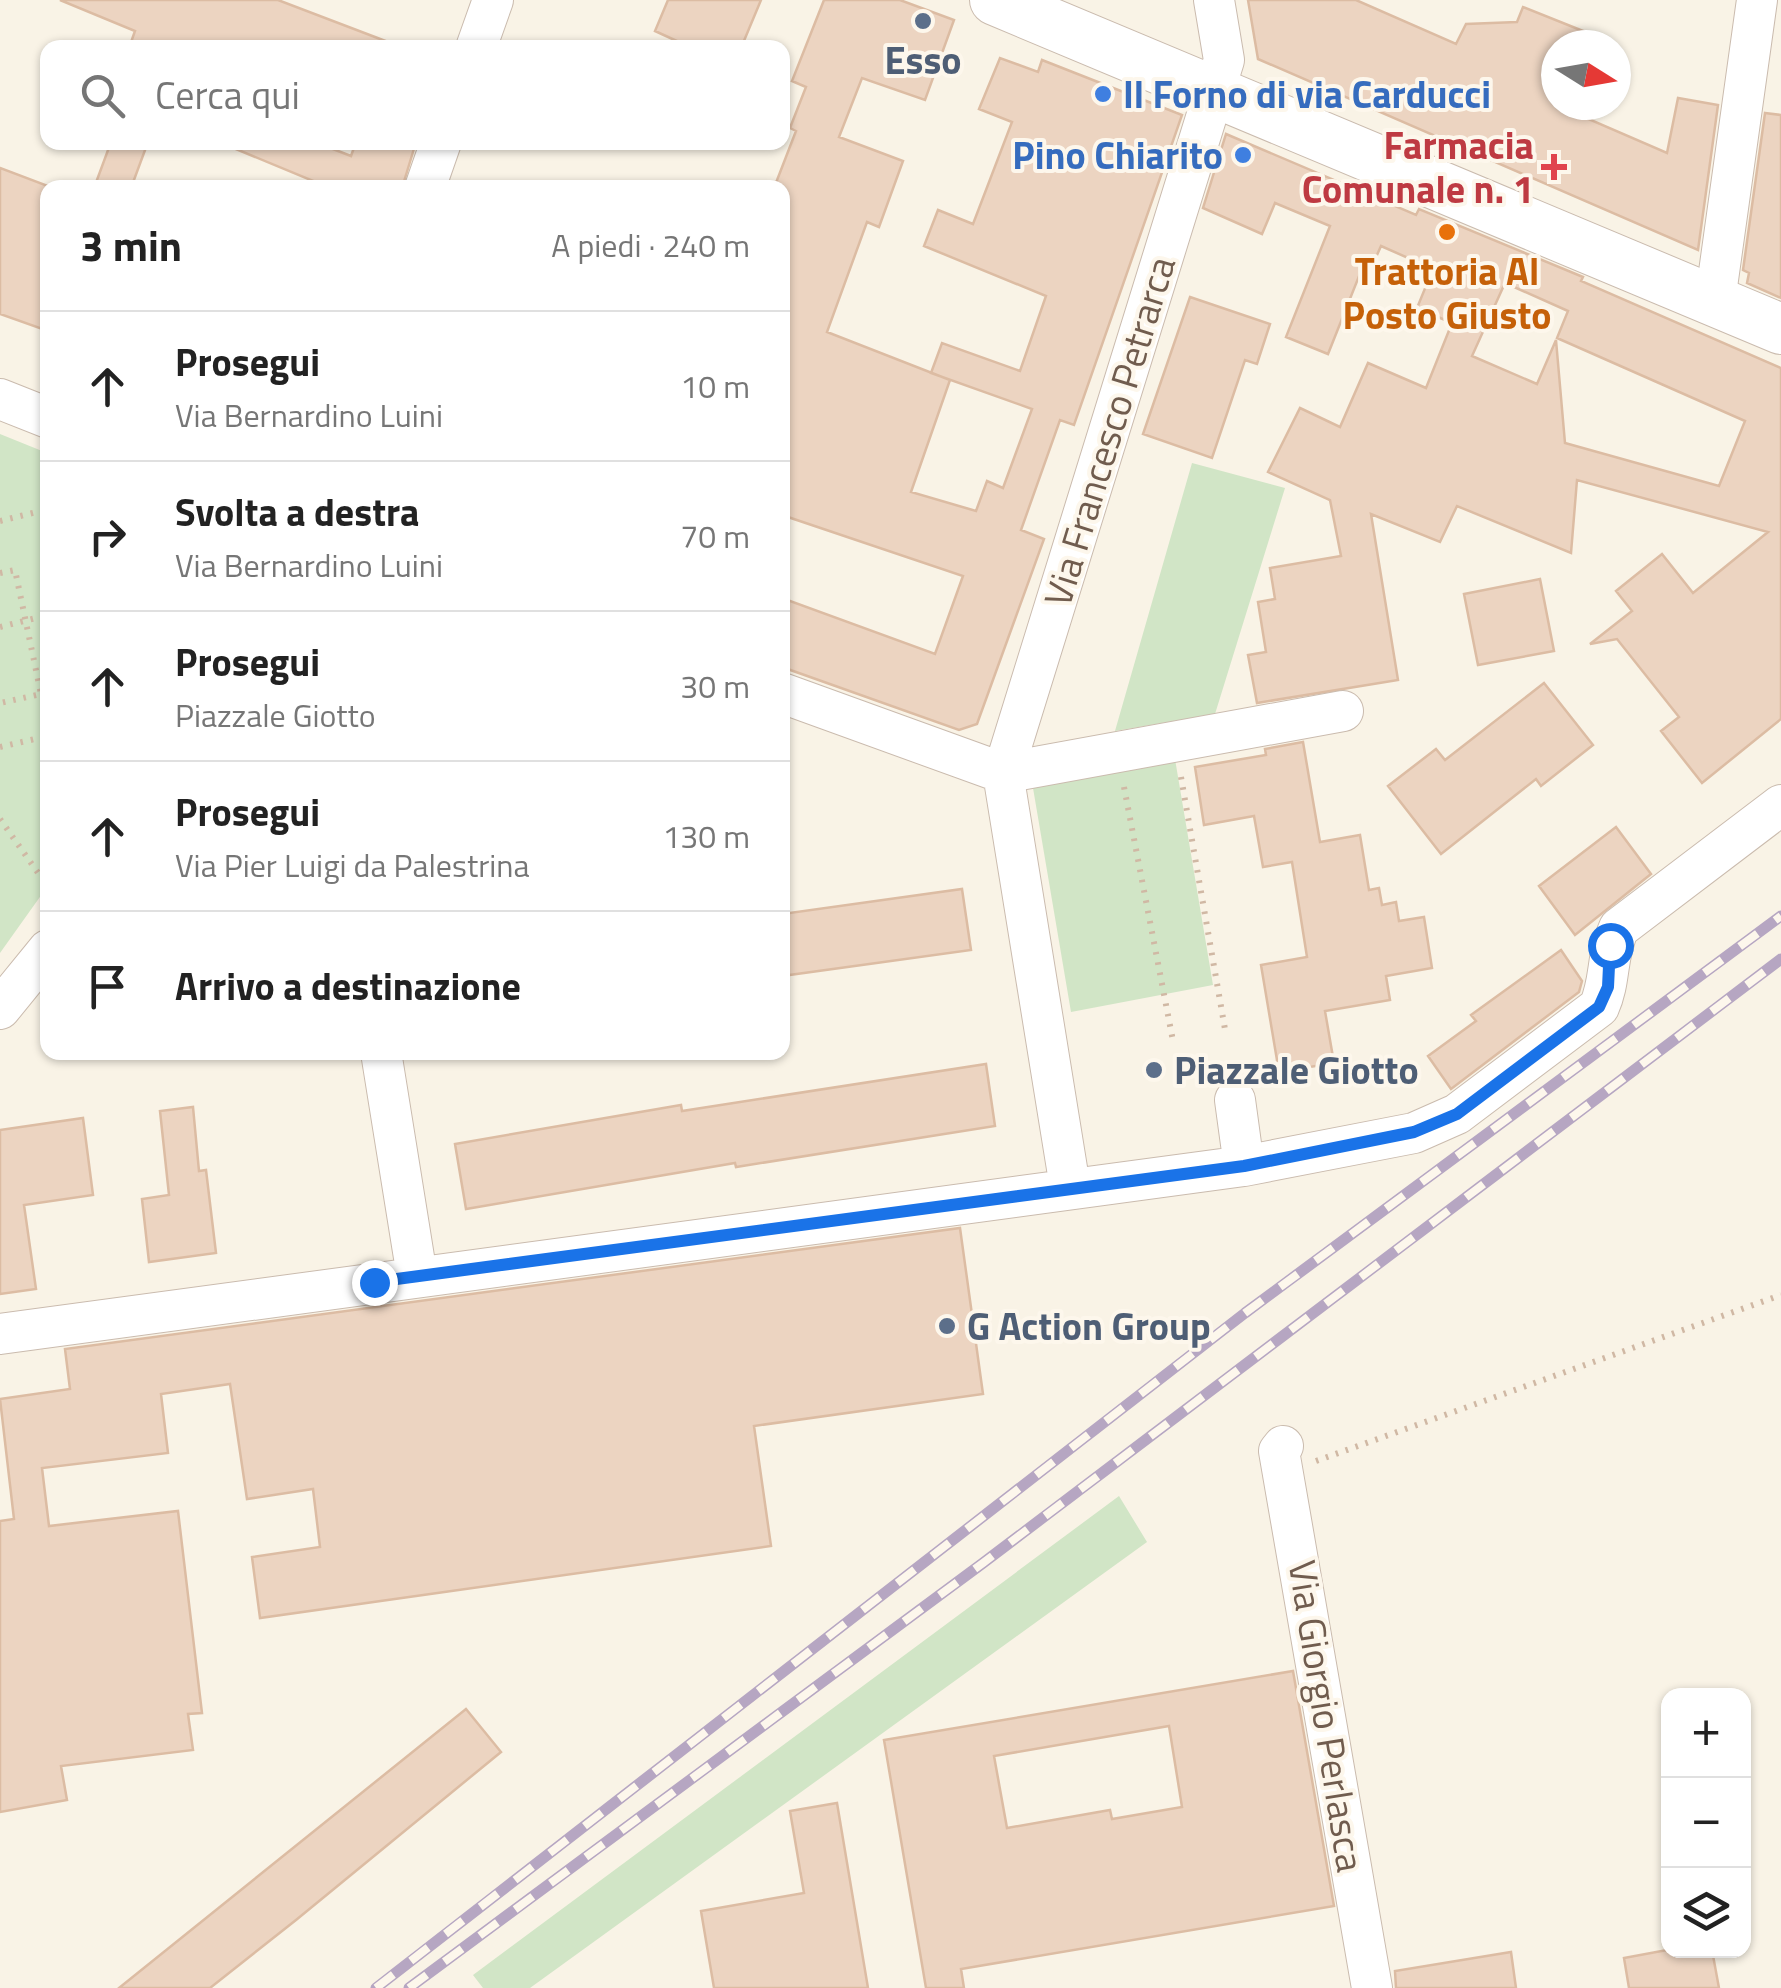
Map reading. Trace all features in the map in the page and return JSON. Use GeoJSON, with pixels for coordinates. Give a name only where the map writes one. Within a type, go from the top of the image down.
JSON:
{"type":"FeatureCollection","features":[{"type":"Feature","properties":{"kind":"street"},"geometry":{"type":"LineString","coordinates":[[479,40],[493,0]]}},
{"type":"Feature","properties":{"kind":"street"},"geometry":{"type":"LineString","coordinates":[[996,0],[1781,328]]}},
{"type":"Feature","properties":{"kind":"street","name":"Via Francesco Petrarca"},"geometry":{"type":"LineString","coordinates":[[1070,1187],[1003,772],[1224,60],[1214,0]]}},
{"type":"Feature","properties":{"kind":"street"},"geometry":{"type":"LineString","coordinates":[[1715,301],[1757,0]]}},
{"type":"Feature","properties":{"kind":"street"},"geometry":{"type":"LineString","coordinates":[[427,180],[438,150]]}},
{"type":"Feature","properties":{"kind":"street"},"geometry":{"type":"LineString","coordinates":[[0,400],[40,415]]}},
{"type":"Feature","properties":{"kind":"street"},"geometry":{"type":"LineString","coordinates":[[790,696],[1003,772],[1343,710]]}},
{"type":"Feature","properties":{"kind":"street"},"geometry":{"type":"LineString","coordinates":[[0,1334],[1244,1166],[1414,1132],[1457,1114],[1599,1007],[1608,987],[1610,945],[1619,928],[1781,806]]}},
{"type":"Feature","properties":{"kind":"street"},"geometry":{"type":"LineString","coordinates":[[0,1009],[40,960]]}},
{"type":"Feature","properties":{"kind":"street"},"geometry":{"type":"LineString","coordinates":[[382,1060],[417,1276]]}},
{"type":"Feature","properties":{"kind":"street"},"geometry":{"type":"LineString","coordinates":[[1235,1100],[1244,1166]]}},
{"type":"Feature","properties":{"kind":"street","name":"Via Giorgio Perlasca"},"geometry":{"type":"LineString","coordinates":[[1285,1459],[1372,1988]]}},
{"type":"Feature","properties":{"kind":"path"},"geometry":{"type":"LineString","coordinates":[[0,521],[40,511]]}},
{"type":"Feature","properties":{"kind":"path"},"geometry":{"type":"LineString","coordinates":[[0,573],[15,570],[40,685]]}},
{"type":"Feature","properties":{"kind":"path"},"geometry":{"type":"LineString","coordinates":[[0,627],[40,617]]}},
{"type":"Feature","properties":{"kind":"path"},"geometry":{"type":"LineString","coordinates":[[0,703],[40,694]]}},
{"type":"Feature","properties":{"kind":"path"},"geometry":{"type":"LineString","coordinates":[[0,746],[40,738]]}},
{"type":"Feature","properties":{"kind":"path"},"geometry":{"type":"LineString","coordinates":[[1174,741],[1226,1035]]}},
{"type":"Feature","properties":{"kind":"path"},"geometry":{"type":"LineString","coordinates":[[1116,752],[1174,1041]]}},
{"type":"Feature","properties":{"kind":"path"},"geometry":{"type":"LineString","coordinates":[[0,820],[40,876]]}},
{"type":"Feature","properties":{"kind":"path"},"geometry":{"type":"LineString","coordinates":[[1285,1459],[1781,1296]]}},
{"type":"Feature","properties":{"kind":"green space"},"geometry":{"type":"Polygon","coordinates":[[[0,434],[40,450],[40,897],[0,953],[0,434]]]}},
{"type":"Feature","properties":{"kind":"green space"},"geometry":{"type":"Polygon","coordinates":[[[1192,463],[1285,488],[1215,714],[1115,731],[1192,463]]]}},
{"type":"Feature","properties":{"kind":"green space"},"geometry":{"type":"Polygon","coordinates":[[[1175,759],[1213,985],[1071,1012],[1033,788],[1175,759]]]}},
{"type":"Feature","properties":{"kind":"green space"},"geometry":{"type":"Polygon","coordinates":[[[1119,1496],[1147,1542],[530,1988],[483,1988],[473,1975],[1119,1496]]]}},
{"type":"Feature","properties":{"kind":"building"},"geometry":{"type":"Polygon","coordinates":[[[60,0],[278,0],[383,40],[132,40],[135,31],[60,0]]]}},
{"type":"Feature","properties":{"kind":"building"},"geometry":{"type":"Polygon","coordinates":[[[668,0],[761,0],[744,40],[675,40],[655,31],[668,0]]]}},
{"type":"Feature","properties":{"kind":"building"},"geometry":{"type":"Polygon","coordinates":[[[824,0],[900,0],[954,20],[925,100],[862,78],[839,137],[903,161],[879,227],[867,222],[827,332],[931,373],[942,343],[1020,371],[1046,296],[924,246],[938,210],[973,224],[1012,122],[979,109],[1000,58],[1038,72],[1042,60],[1182,115],[1074,425],[1060,420],[1021,530],[1044,539],[977,724],[959,730],[790,670],[790,601],[935,654],[963,576],[790,518],[790,180],[777,180],[796,131],[790,128],[806,87],[792,81],[824,0]],[[943,377],[950,380],[911,492],[976,511],[987,481],[1003,488],[1032,409],[943,377]]]}},
{"type":"Feature","properties":{"kind":"building"},"geometry":{"type":"Polygon","coordinates":[[[1248,0],[1356,0],[1456,44],[1466,24],[1517,22],[1523,7],[1580,30],[1541,30],[1541,120],[1591,120],[1667,153],[1678,98],[1718,105],[1698,250],[1258,59],[1248,0]]]}},
{"type":"Feature","properties":{"kind":"building"},"geometry":{"type":"Polygon","coordinates":[[[1765,113],[1781,115],[1781,298],[1747,283],[1749,273],[1743,270],[1765,113]]]}},
{"type":"Feature","properties":{"kind":"building"},"geometry":{"type":"Polygon","coordinates":[[[1226,134],[1416,215],[1419,209],[1583,277],[1581,281],[1781,368],[1781,719],[1702,783],[1661,731],[1679,717],[1617,639],[1590,644],[1632,611],[1616,591],[1662,554],[1693,593],[1768,532],[1577,480],[1571,553],[1457,506],[1440,542],[1371,514],[1398,680],[1257,703],[1248,655],[1266,652],[1258,602],[1275,599],[1270,568],[1341,556],[1330,500],[1268,472],[1300,408],[1340,427],[1368,363],[1426,388],[1452,323],[1417,308],[1433,269],[1381,246],[1373,264],[1365,261],[1328,354],[1286,337],[1330,226],[1275,203],[1262,234],[1203,208],[1226,134]],[[1505,283],[1472,356],[1537,384],[1556,340],[1565,443],[1719,486],[1745,421],[1557,338],[1568,311],[1505,283]]]}},
{"type":"Feature","properties":{"kind":"building"},"geometry":{"type":"Polygon","coordinates":[[[108,150],[145,150],[134,180],[97,180],[108,150]]]}},
{"type":"Feature","properties":{"kind":"building"},"geometry":{"type":"Polygon","coordinates":[[[238,150],[336,150],[351,156],[353,150],[414,150],[404,180],[311,180],[238,150]]]}},
{"type":"Feature","properties":{"kind":"building"},"geometry":{"type":"Polygon","coordinates":[[[0,168],[40,183],[40,328],[0,314],[0,168]]]}},
{"type":"Feature","properties":{"kind":"building"},"geometry":{"type":"Polygon","coordinates":[[[1190,297],[1270,324],[1257,364],[1245,360],[1212,458],[1143,434],[1190,297]]]}},
{"type":"Feature","properties":{"kind":"building"},"geometry":{"type":"Polygon","coordinates":[[[1540,579],[1554,651],[1478,665],[1464,594],[1540,579]]]}},
{"type":"Feature","properties":{"kind":"building"},"geometry":{"type":"Polygon","coordinates":[[[1544,683],[1593,745],[1541,786],[1536,779],[1441,854],[1388,786],[1436,749],[1445,760],[1544,683]]]}},
{"type":"Feature","properties":{"kind":"building"},"geometry":{"type":"Polygon","coordinates":[[[1303,742],[1320,842],[1360,835],[1369,890],[1379,888],[1382,905],[1396,902],[1399,921],[1424,917],[1432,968],[1386,976],[1390,1000],[1325,1011],[1334,1063],[1279,1072],[1261,965],[1307,957],[1292,862],[1263,867],[1254,816],[1204,825],[1195,767],[1266,755],[1265,749],[1303,742]]]}},
{"type":"Feature","properties":{"kind":"building"},"geometry":{"type":"Polygon","coordinates":[[[1616,827],[1651,874],[1575,935],[1539,886],[1616,827]]]}},
{"type":"Feature","properties":{"kind":"building"},"geometry":{"type":"Polygon","coordinates":[[[962,889],[971,950],[790,975],[790,913],[962,889]]]}},
{"type":"Feature","properties":{"kind":"building"},"geometry":{"type":"Polygon","coordinates":[[[1561,950],[1582,981],[1579,992],[1451,1089],[1428,1056],[1476,1021],[1471,1015],[1561,950]]]}},
{"type":"Feature","properties":{"kind":"building"},"geometry":{"type":"Polygon","coordinates":[[[986,1064],[995,1126],[736,1167],[735,1163],[466,1209],[455,1144],[681,1105],[682,1111],[986,1064]]]}},
{"type":"Feature","properties":{"kind":"building"},"geometry":{"type":"Polygon","coordinates":[[[193,1107],[199,1171],[206,1170],[216,1253],[149,1262],[142,1199],[169,1195],[160,1111],[193,1107]]]}},
{"type":"Feature","properties":{"kind":"building"},"geometry":{"type":"Polygon","coordinates":[[[83,1118],[93,1195],[24,1205],[36,1289],[0,1294],[0,1130],[83,1118]]]}},
{"type":"Feature","properties":{"kind":"building"},"geometry":{"type":"Polygon","coordinates":[[[960,1228],[983,1394],[754,1426],[771,1546],[260,1618],[252,1557],[320,1547],[313,1489],[247,1499],[230,1384],[161,1394],[168,1453],[42,1468],[49,1526],[178,1511],[202,1713],[188,1714],[193,1750],[61,1766],[67,1800],[0,1812],[0,1521],[14,1519],[0,1399],[70,1389],[65,1349],[960,1228]]]}},
{"type":"Feature","properties":{"kind":"building"},"geometry":{"type":"Polygon","coordinates":[[[1293,1671],[1334,1906],[961,1969],[964,1988],[926,1988],[884,1740],[1293,1671]],[[1169,1726],[994,1756],[1007,1828],[1110,1810],[1112,1819],[1182,1807],[1169,1726]]]}},
{"type":"Feature","properties":{"kind":"building"},"geometry":{"type":"Polygon","coordinates":[[[466,1709],[501,1752],[296,1920],[210,1988],[119,1988],[466,1709]]]}},
{"type":"Feature","properties":{"kind":"building"},"geometry":{"type":"Polygon","coordinates":[[[837,1803],[868,1988],[714,1988],[701,1911],[804,1893],[790,1811],[837,1803]]]}},
{"type":"Feature","properties":{"kind":"building"},"geometry":{"type":"Polygon","coordinates":[[[1661,1951],[1661,1958],[1713,1958],[1719,1988],[1629,1988],[1624,1958],[1661,1951]]]}},
{"type":"Feature","properties":{"kind":"building"},"geometry":{"type":"Polygon","coordinates":[[[1511,1952],[1516,1988],[1396,1988],[1395,1971],[1511,1952]]]}},
{"type":"Feature","properties":{"kind":"railway"},"geometry":{"type":"LineString","coordinates":[[376,1988],[1245,1313],[1781,916]]}},
{"type":"Feature","properties":{"kind":"railway"},"geometry":{"type":"LineString","coordinates":[[409,1988],[983,1563],[1781,959]]}},
{"type":"Feature","properties":{"kind":"place","name":"Esso"},"geometry":{"type":"Point","coordinates":[923,21]}},
{"type":"Feature","properties":{"kind":"place","name":"Il Forno di via Carducci"},"geometry":{"type":"Point","coordinates":[1103,94]}},
{"type":"Feature","properties":{"kind":"place","name":"Pino Chiarito"},"geometry":{"type":"Point","coordinates":[1243,155]}},
{"type":"Feature","properties":{"kind":"place","name":"Farmacia Comunale n. 1"},"geometry":{"type":"Point","coordinates":[1554,167]}},
{"type":"Feature","properties":{"kind":"place","name":"Trattoria Al Posto Giusto"},"geometry":{"type":"Point","coordinates":[1447,232]}},
{"type":"Feature","properties":{"kind":"place","name":"Piazzale Giotto"},"geometry":{"type":"Point","coordinates":[1154,1070]}},
{"type":"Feature","properties":{"kind":"place","name":"G Action Group"},"geometry":{"type":"Point","coordinates":[947,1326]}},
{"type":"Feature","properties":{"kind":"route"},"geometry":{"type":"LineString","coordinates":[[374,1282],[1244,1166],[1414,1132],[1457,1114],[1599,1007],[1608,987],[1606,965],[1610,945]]}}]}
